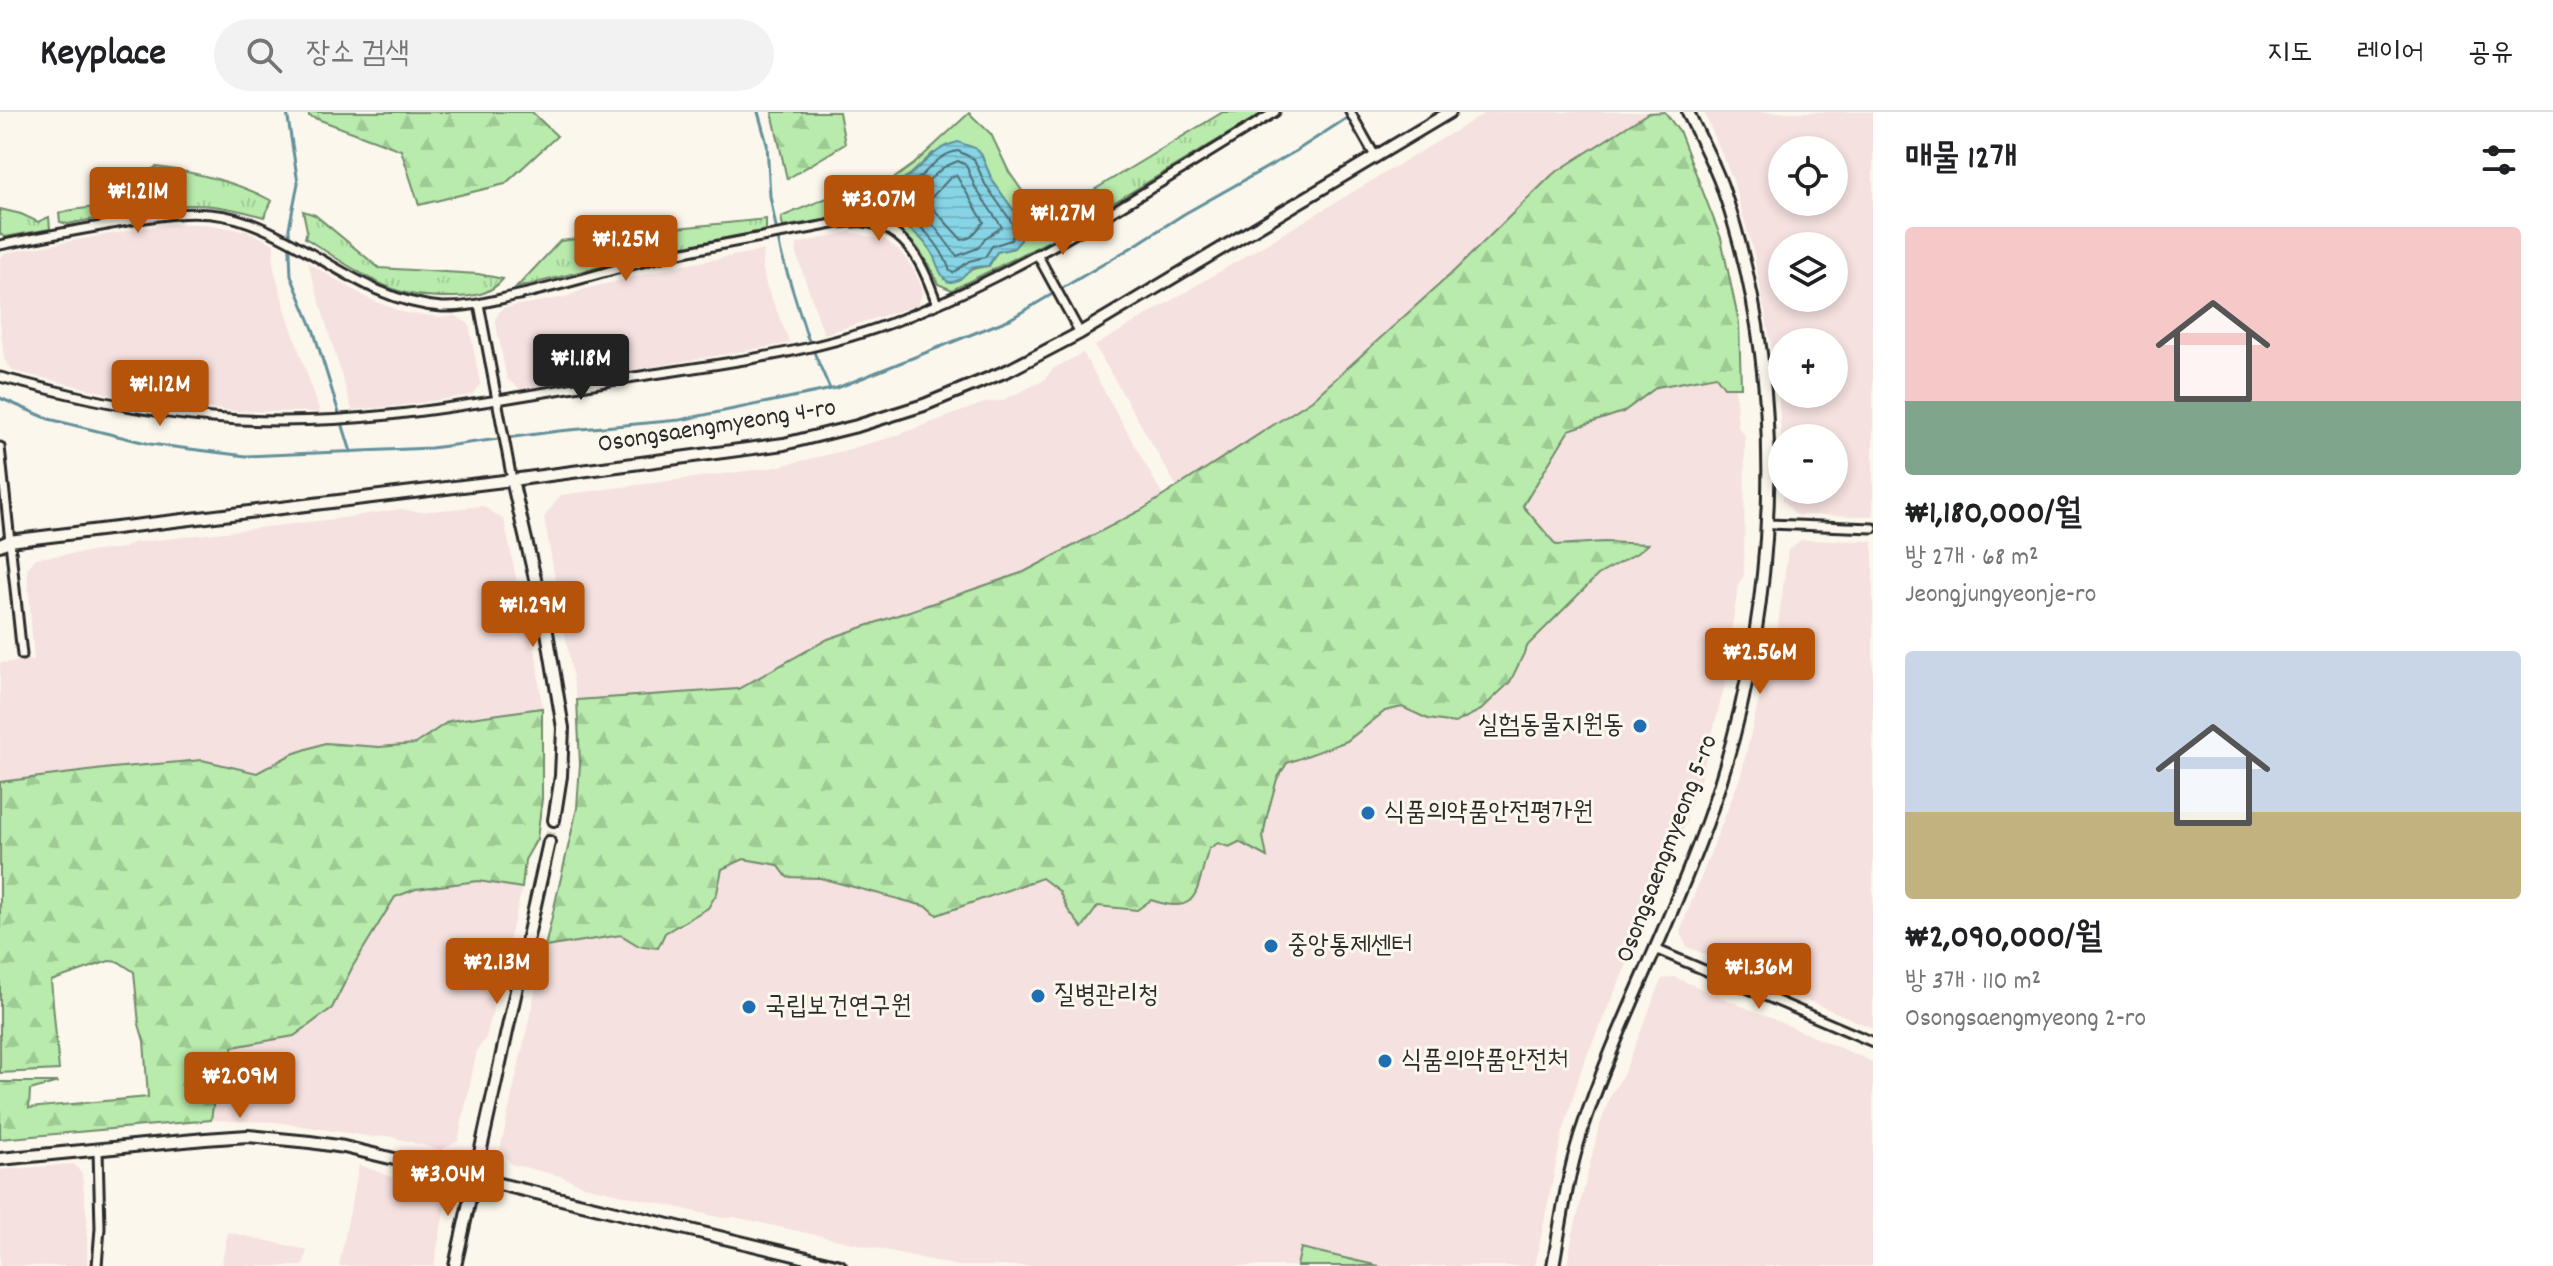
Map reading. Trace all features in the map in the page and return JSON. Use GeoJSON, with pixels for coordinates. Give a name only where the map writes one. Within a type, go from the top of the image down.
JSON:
{"type":"FeatureCollection","features":[{"type":"Feature","properties":{"kind":"street"},"geometry":{"type":"LineString","coordinates":[[0,377],[151,411],[271,421],[327,420],[498,404],[802,349],[902,319],[1039,257],[1275,112]]}},
{"type":"Feature","properties":{"kind":"street"},"geometry":{"type":"LineString","coordinates":[[1350,112],[1375,156]]}},
{"type":"Feature","properties":{"kind":"street","name":"Osongsaengmyeong 4-ro"},"geometry":{"type":"LineString","coordinates":[[3,541],[784,444],[857,426],[924,405],[1009,370],[1450,112]]}},
{"type":"Feature","properties":{"kind":"street","name":"Osongsaengmyeong 5-ro"},"geometry":{"type":"LineString","coordinates":[[1553,1266],[1566,1192],[1580,1137],[1606,1064],[1708,818],[1736,729],[1758,619],[1768,524],[1768,434],[1760,343],[1745,267],[1722,187],[1688,112]]}},
{"type":"Feature","properties":{"kind":"street"},"geometry":{"type":"LineString","coordinates":[[0,245],[189,212],[247,221],[367,287],[390,296],[444,307],[479,304],[567,284],[658,258],[838,223],[865,222],[900,237],[914,251],[924,268],[937,304]]}},
{"type":"Feature","properties":{"kind":"street"},"geometry":{"type":"LineString","coordinates":[[1039,257],[1078,328]]}},
{"type":"Feature","properties":{"kind":"street"},"geometry":{"type":"LineString","coordinates":[[479,304],[512,480],[546,626],[563,728],[561,776],[554,820]]}},
{"type":"Feature","properties":{"kind":"street"},"geometry":{"type":"LineString","coordinates":[[0,447],[3,541],[22,655]]}},
{"type":"Feature","properties":{"kind":"street"},"geometry":{"type":"LineString","coordinates":[[1768,524],[1873,528]]}},
{"type":"Feature","properties":{"kind":"street"},"geometry":{"type":"LineString","coordinates":[[455,1266],[549,842]]}},
{"type":"Feature","properties":{"kind":"street"},"geometry":{"type":"LineString","coordinates":[[1655,949],[1873,1042]]}},
{"type":"Feature","properties":{"kind":"street"},"geometry":{"type":"LineString","coordinates":[[0,1159],[205,1139],[248,1136],[278,1138],[344,1147],[840,1266]]}},
{"type":"Feature","properties":{"kind":"street"},"geometry":{"type":"LineString","coordinates":[[97,1266],[100,1228],[98,1150]]}},
{"type":"Feature","properties":{"kind":"shaded area"},"geometry":{"type":"Polygon","coordinates":[[[1487,112],[1654,112],[1553,174],[1451,274],[1312,400],[1177,487],[1095,346],[1487,112]]]}},
{"type":"Feature","properties":{"kind":"shaded area"},"geometry":{"type":"Polygon","coordinates":[[[1704,112],[1873,112],[1873,516],[1796,515],[1786,504],[1848,504],[1848,424],[1780,424],[1779,408],[1848,408],[1848,328],[1768,328],[1754,254],[1733,180],[1704,112]]]}},
{"type":"Feature","properties":{"kind":"shaded area"},"geometry":{"type":"Polygon","coordinates":[[[167,224],[204,224],[247,231],[274,244],[273,265],[320,412],[236,411],[148,403],[13,371],[4,359],[0,320],[0,258],[5,253],[167,224]]]}},
{"type":"Feature","properties":{"kind":"shaded area"},"geometry":{"type":"Polygon","coordinates":[[[849,232],[885,240],[899,250],[923,290],[918,305],[824,334],[797,256],[797,244],[849,232]]]}},
{"type":"Feature","properties":{"kind":"shaded area"},"geometry":{"type":"Polygon","coordinates":[[[764,250],[762,264],[766,285],[790,343],[520,389],[507,379],[495,319],[502,308],[566,297],[585,289],[679,266],[764,250]]]}},
{"type":"Feature","properties":{"kind":"shaded area"},"geometry":{"type":"Polygon","coordinates":[[[308,263],[369,299],[405,313],[456,316],[469,324],[480,384],[472,395],[352,410],[308,263]]]}},
{"type":"Feature","properties":{"kind":"shaded area"},"geometry":{"type":"Polygon","coordinates":[[[1083,353],[1163,496],[1024,572],[828,639],[738,689],[577,700],[544,517],[561,495],[776,467],[839,452],[892,437],[987,402],[1001,401],[1043,381],[1054,368],[1083,353]]]}},
{"type":"Feature","properties":{"kind":"shaded area"},"geometry":{"type":"Polygon","coordinates":[[[1716,376],[1724,387],[1735,387],[1738,427],[1745,436],[1744,575],[1739,583],[1727,655],[1730,665],[1687,821],[1639,924],[1627,964],[1583,1064],[1562,1135],[1535,1266],[958,1266],[584,1186],[561,1176],[511,1164],[500,1150],[545,947],[622,935],[639,946],[685,924],[717,893],[722,869],[744,859],[778,865],[787,877],[820,878],[928,907],[937,915],[1042,878],[1059,891],[1068,910],[1098,906],[1137,910],[1151,899],[1168,906],[1204,862],[1209,849],[1218,842],[1263,837],[1277,779],[1287,763],[1347,741],[1385,711],[1402,707],[1428,719],[1510,682],[1528,645],[1598,575],[1647,544],[1604,542],[1556,545],[1523,506],[1569,430],[1623,412],[1657,387],[1716,376]]]}},
{"type":"Feature","properties":{"kind":"shaded area"},"geometry":{"type":"Polygon","coordinates":[[[483,506],[504,520],[536,654],[542,708],[453,720],[415,744],[379,747],[325,743],[292,754],[257,773],[202,760],[0,782],[0,663],[34,660],[27,569],[36,558],[400,509],[420,512],[483,506]]]}},
{"type":"Feature","properties":{"kind":"shaded area"},"geometry":{"type":"Polygon","coordinates":[[[1801,540],[1873,541],[1873,1028],[1759,980],[1739,967],[1687,947],[1680,931],[1741,775],[1767,665],[1775,647],[1788,550],[1801,540]]]}},
{"type":"Feature","properties":{"kind":"shaded area"},"geometry":{"type":"Polygon","coordinates":[[[478,881],[522,888],[486,1038],[477,1050],[458,1141],[441,1150],[388,1136],[373,1137],[276,1122],[211,1120],[217,1079],[233,1047],[332,1008],[353,966],[395,897],[416,889],[478,881]]]}},
{"type":"Feature","properties":{"kind":"shaded area"},"geometry":{"type":"Polygon","coordinates":[[[1674,977],[1873,1062],[1873,1266],[1567,1266],[1598,1131],[1610,1097],[1624,1073],[1662,979],[1674,977]]]}},
{"type":"Feature","properties":{"kind":"shaded area"},"geometry":{"type":"Polygon","coordinates":[[[74,1164],[82,1174],[87,1220],[87,1266],[0,1266],[0,1170],[74,1164]]]}},
{"type":"Feature","properties":{"kind":"shaded area"},"geometry":{"type":"Polygon","coordinates":[[[359,1165],[395,1178],[437,1187],[446,1200],[434,1266],[339,1266],[359,1165]]]}},
{"type":"Feature","properties":{"kind":"shaded area"},"geometry":{"type":"Polygon","coordinates":[[[228,1232],[307,1250],[303,1266],[221,1266],[228,1232]]]}},
{"type":"Feature","properties":{"kind":"green space"},"geometry":{"type":"Polygon","coordinates":[[[308,112],[532,112],[557,136],[505,184],[419,205],[401,150],[309,116],[308,112]]]}},
{"type":"Feature","properties":{"kind":"green space"},"geometry":{"type":"Polygon","coordinates":[[[772,112],[839,112],[845,144],[787,179],[772,112]]]}},
{"type":"Feature","properties":{"kind":"green space"},"geometry":{"type":"Polygon","coordinates":[[[1223,112],[1264,112],[1055,238],[1044,220],[1223,112]]]}},
{"type":"Feature","properties":{"kind":"green space"},"geometry":{"type":"Polygon","coordinates":[[[1665,112],[1680,133],[1721,238],[1739,323],[1741,387],[1724,387],[1716,376],[1657,387],[1623,412],[1569,430],[1523,506],[1556,545],[1604,542],[1648,544],[1598,575],[1528,645],[1510,682],[1481,710],[1455,723],[1428,719],[1402,707],[1385,711],[1347,741],[1287,763],[1277,779],[1267,816],[1263,837],[1267,857],[1239,842],[1229,847],[1218,843],[1209,849],[1194,895],[1189,902],[1180,905],[1151,900],[1137,910],[1098,906],[1082,928],[1059,891],[1042,878],[937,915],[928,907],[820,878],[787,877],[778,865],[744,859],[722,869],[717,893],[708,908],[665,933],[658,948],[639,946],[621,935],[545,947],[577,808],[580,764],[577,700],[738,689],[828,639],[1024,572],[1143,509],[1312,400],[1451,274],[1553,174],[1648,113],[1665,112]]]}},
{"type":"Feature","properties":{"kind":"green space"},"geometry":{"type":"Polygon","coordinates":[[[969,113],[991,134],[1009,172],[1055,238],[952,290],[938,284],[909,239],[893,227],[875,220],[834,219],[783,227],[781,217],[851,188],[873,188],[886,184],[914,164],[969,113]],[[933,153],[911,174],[888,189],[890,217],[924,242],[936,259],[944,279],[989,266],[997,252],[1014,248],[1019,218],[992,180],[981,154],[933,153]]]}},
{"type":"Feature","properties":{"kind":"green space"},"geometry":{"type":"Polygon","coordinates":[[[156,167],[216,179],[272,201],[264,217],[223,207],[181,205],[68,224],[60,222],[59,213],[128,199],[136,192],[146,174],[156,167]]]}},
{"type":"Feature","properties":{"kind":"green space"},"geometry":{"type":"Polygon","coordinates":[[[0,209],[38,222],[49,217],[50,229],[5,237],[0,234],[0,209]]]}},
{"type":"Feature","properties":{"kind":"green space"},"geometry":{"type":"Polygon","coordinates":[[[303,211],[315,215],[379,268],[478,274],[503,279],[486,292],[467,296],[430,297],[387,287],[305,238],[307,230],[303,211]]]}},
{"type":"Feature","properties":{"kind":"green space"},"geometry":{"type":"Polygon","coordinates":[[[766,219],[766,230],[684,247],[674,238],[677,228],[766,219]]]}},
{"type":"Feature","properties":{"kind":"green space"},"geometry":{"type":"Polygon","coordinates":[[[655,230],[658,242],[651,254],[516,288],[560,241],[655,230]]]}},
{"type":"Feature","properties":{"kind":"green space"},"geometry":{"type":"Polygon","coordinates":[[[542,708],[542,799],[537,839],[525,860],[522,888],[478,881],[416,889],[395,897],[353,966],[332,1008],[294,1036],[233,1047],[217,1079],[211,1120],[0,1139],[0,1082],[58,1082],[30,1090],[29,1108],[148,1097],[134,972],[119,962],[109,961],[51,981],[59,1070],[0,1073],[0,782],[202,760],[257,773],[292,754],[325,743],[379,747],[415,744],[449,721],[542,708]]]}},
{"type":"Feature","properties":{"kind":"green space"},"geometry":{"type":"Polygon","coordinates":[[[1301,1248],[1379,1266],[1297,1266],[1301,1248]]]}},
{"type":"Feature","properties":{"kind":"water"},"geometry":{"type":"Polygon","coordinates":[[[958,142],[975,148],[981,154],[992,180],[1019,218],[1023,230],[1021,240],[1014,248],[997,252],[988,266],[973,268],[959,280],[950,282],[944,278],[931,251],[921,239],[884,212],[888,189],[938,151],[958,142]]]}},
{"type":"Feature","properties":{"kind":"waterway"},"geometry":{"type":"LineString","coordinates":[[287,112],[298,183],[289,228],[291,276],[313,329],[351,452]]}},
{"type":"Feature","properties":{"kind":"waterway"},"geometry":{"type":"LineString","coordinates":[[758,112],[767,144],[770,196],[781,253],[807,336],[830,389]]}},
{"type":"Feature","properties":{"kind":"waterway"},"geometry":{"type":"LineString","coordinates":[[0,398],[49,419],[150,444],[246,456],[431,448],[559,431],[680,420],[837,388],[1010,319],[1184,214],[1296,151],[1356,112]]}},
{"type":"Feature","properties":{"kind":"tunnel"},"geometry":{"type":"LineString","coordinates":[[549,842],[554,820]]}},
{"type":"Feature","properties":{"kind":"place","name":"실험동물지원동"},"geometry":{"type":"Point","coordinates":[1640,726]}},
{"type":"Feature","properties":{"kind":"place","name":"식품의약품안전평가원"},"geometry":{"type":"Point","coordinates":[1368,813]}},
{"type":"Feature","properties":{"kind":"place","name":"중앙통제센터"},"geometry":{"type":"Point","coordinates":[1271,946]}},
{"type":"Feature","properties":{"kind":"place","name":"질병관리청"},"geometry":{"type":"Point","coordinates":[1038,996]}},
{"type":"Feature","properties":{"kind":"place","name":"국립보건연구원"},"geometry":{"type":"Point","coordinates":[749,1007]}},
{"type":"Feature","properties":{"kind":"place","name":"식품의약품안전처"},"geometry":{"type":"Point","coordinates":[1385,1061]}}]}
